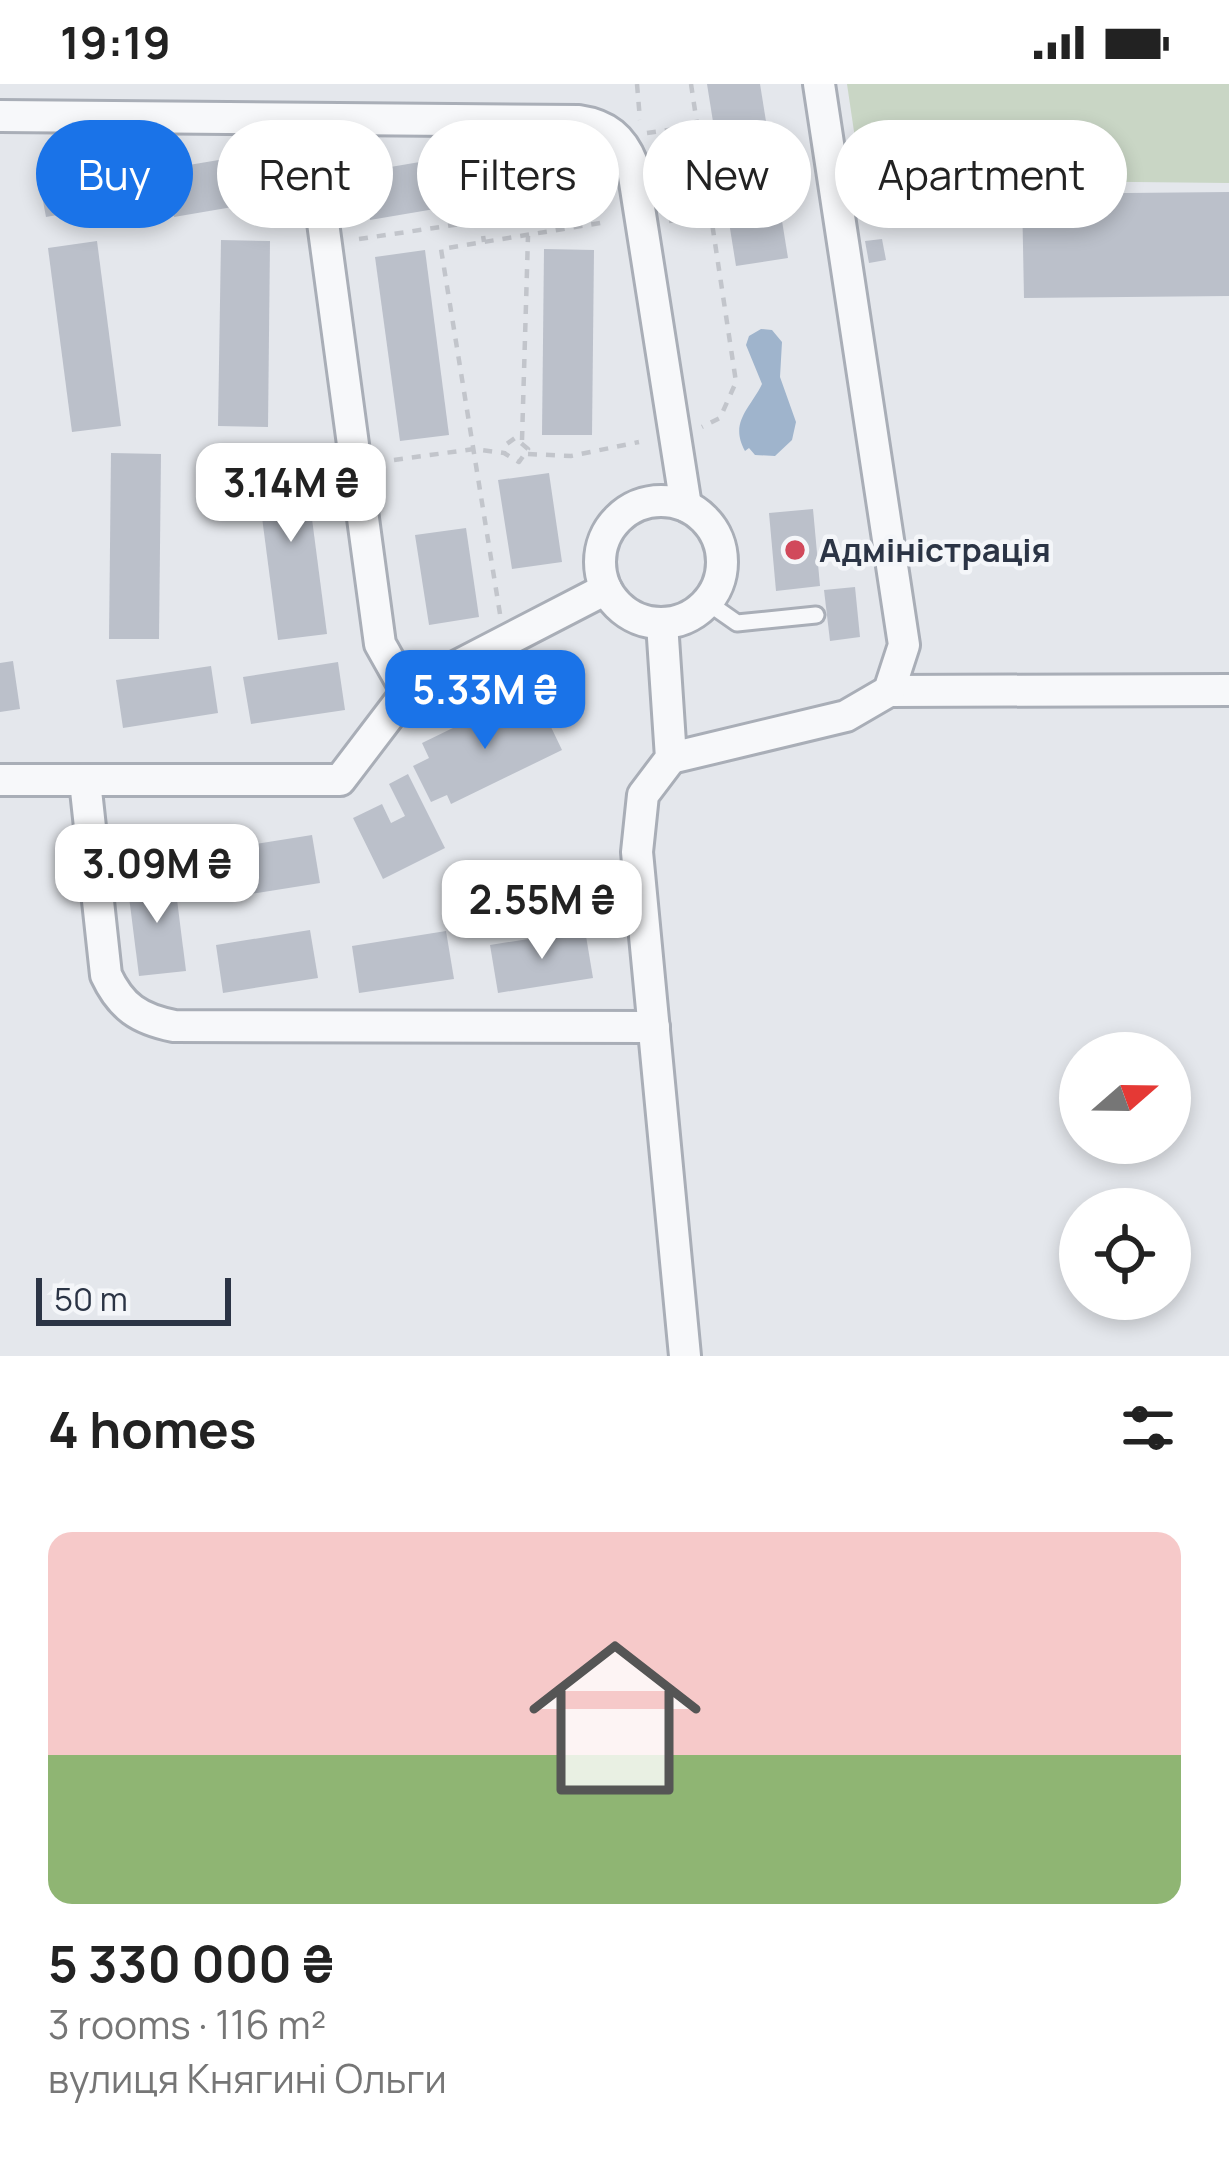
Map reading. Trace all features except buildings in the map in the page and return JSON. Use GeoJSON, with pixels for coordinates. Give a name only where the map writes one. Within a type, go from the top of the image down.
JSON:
{"type":"FeatureCollection","features":[{"type":"Feature","properties":{"kind":"street"},"geometry":{"type":"LineString","coordinates":[[819,84],[904,645],[889,692]]}},
{"type":"Feature","properties":{"kind":"street"},"geometry":{"type":"LineString","coordinates":[[0,116],[585,122],[619,138],[632,164],[686,506]]}},
{"type":"Feature","properties":{"kind":"street"},"geometry":{"type":"LineString","coordinates":[[309,119],[380,644],[407,692]]}},
{"type":"Feature","properties":{"kind":"street"},"geometry":{"type":"LineString","coordinates":[[672,501],[710,525],[722,554],[718,583],[707,602],[690,616],[662,623],[629,614],[606,589],[600,555],[613,523],[642,503],[672,501]]}},
{"type":"Feature","properties":{"kind":"street"},"geometry":{"type":"LineString","coordinates":[[0,780],[340,780],[407,692],[606,589]]}},
{"type":"Feature","properties":{"kind":"street"},"geometry":{"type":"LineString","coordinates":[[662,623],[671,758]]}},
{"type":"Feature","properties":{"kind":"street"},"geometry":{"type":"LineString","coordinates":[[685,1356],[638,852],[643,795],[671,758],[845,716],[889,692],[1229,690]]}},
{"type":"Feature","properties":{"kind":"street"},"geometry":{"type":"LineString","coordinates":[[85,781],[106,975],[119,1001],[148,1021],[174,1026],[654,1027]]}},
{"type":"Feature","properties":{"kind":"lane"},"geometry":{"type":"LineString","coordinates":[[707,602],[737,623],[816,615]]}},
{"type":"Feature","properties":{"kind":"path"},"geometry":{"type":"LineString","coordinates":[[637,84],[643,149]]}},
{"type":"Feature","properties":{"kind":"path"},"geometry":{"type":"LineString","coordinates":[[691,84],[697,120]]}},
{"type":"Feature","properties":{"kind":"path"},"geometry":{"type":"LineString","coordinates":[[359,239],[434,228]]}},
{"type":"Feature","properties":{"kind":"path"},"geometry":{"type":"LineString","coordinates":[[482,228],[484,242]]}},
{"type":"Feature","properties":{"kind":"path"},"geometry":{"type":"LineString","coordinates":[[502,626],[441,249],[567,228]]}},
{"type":"Feature","properties":{"kind":"path"},"geometry":{"type":"LineString","coordinates":[[690,434],[720,418],[736,382],[713,228]]}},
{"type":"Feature","properties":{"kind":"path"},"geometry":{"type":"LineString","coordinates":[[528,234],[522,440],[528,454]]}},
{"type":"Feature","properties":{"kind":"path"},"geometry":{"type":"LineString","coordinates":[[504,453],[508,440],[522,440]]}},
{"type":"Feature","properties":{"kind":"path"},"geometry":{"type":"LineString","coordinates":[[394,460],[474,448],[504,453],[513,463],[528,454],[571,456],[639,442]]}},
{"type":"Feature","properties":{"kind":"green space"},"geometry":{"type":"Polygon","coordinates":[[[847,84],[1229,84],[1229,183],[1127,182],[1127,120],[852,120],[847,84]]]}},
{"type":"Feature","properties":{"kind":"water"},"geometry":{"type":"Polygon","coordinates":[[[761,329],[772,330],[782,342],[780,377],[796,422],[792,440],[775,456],[755,455],[749,448],[745,451],[739,432],[762,384],[746,345],[749,336],[761,329]]]}},
{"type":"Feature","properties":{"kind":"place","name":"Адміністрація"},"geometry":{"type":"Point","coordinates":[795,550]}}]}
